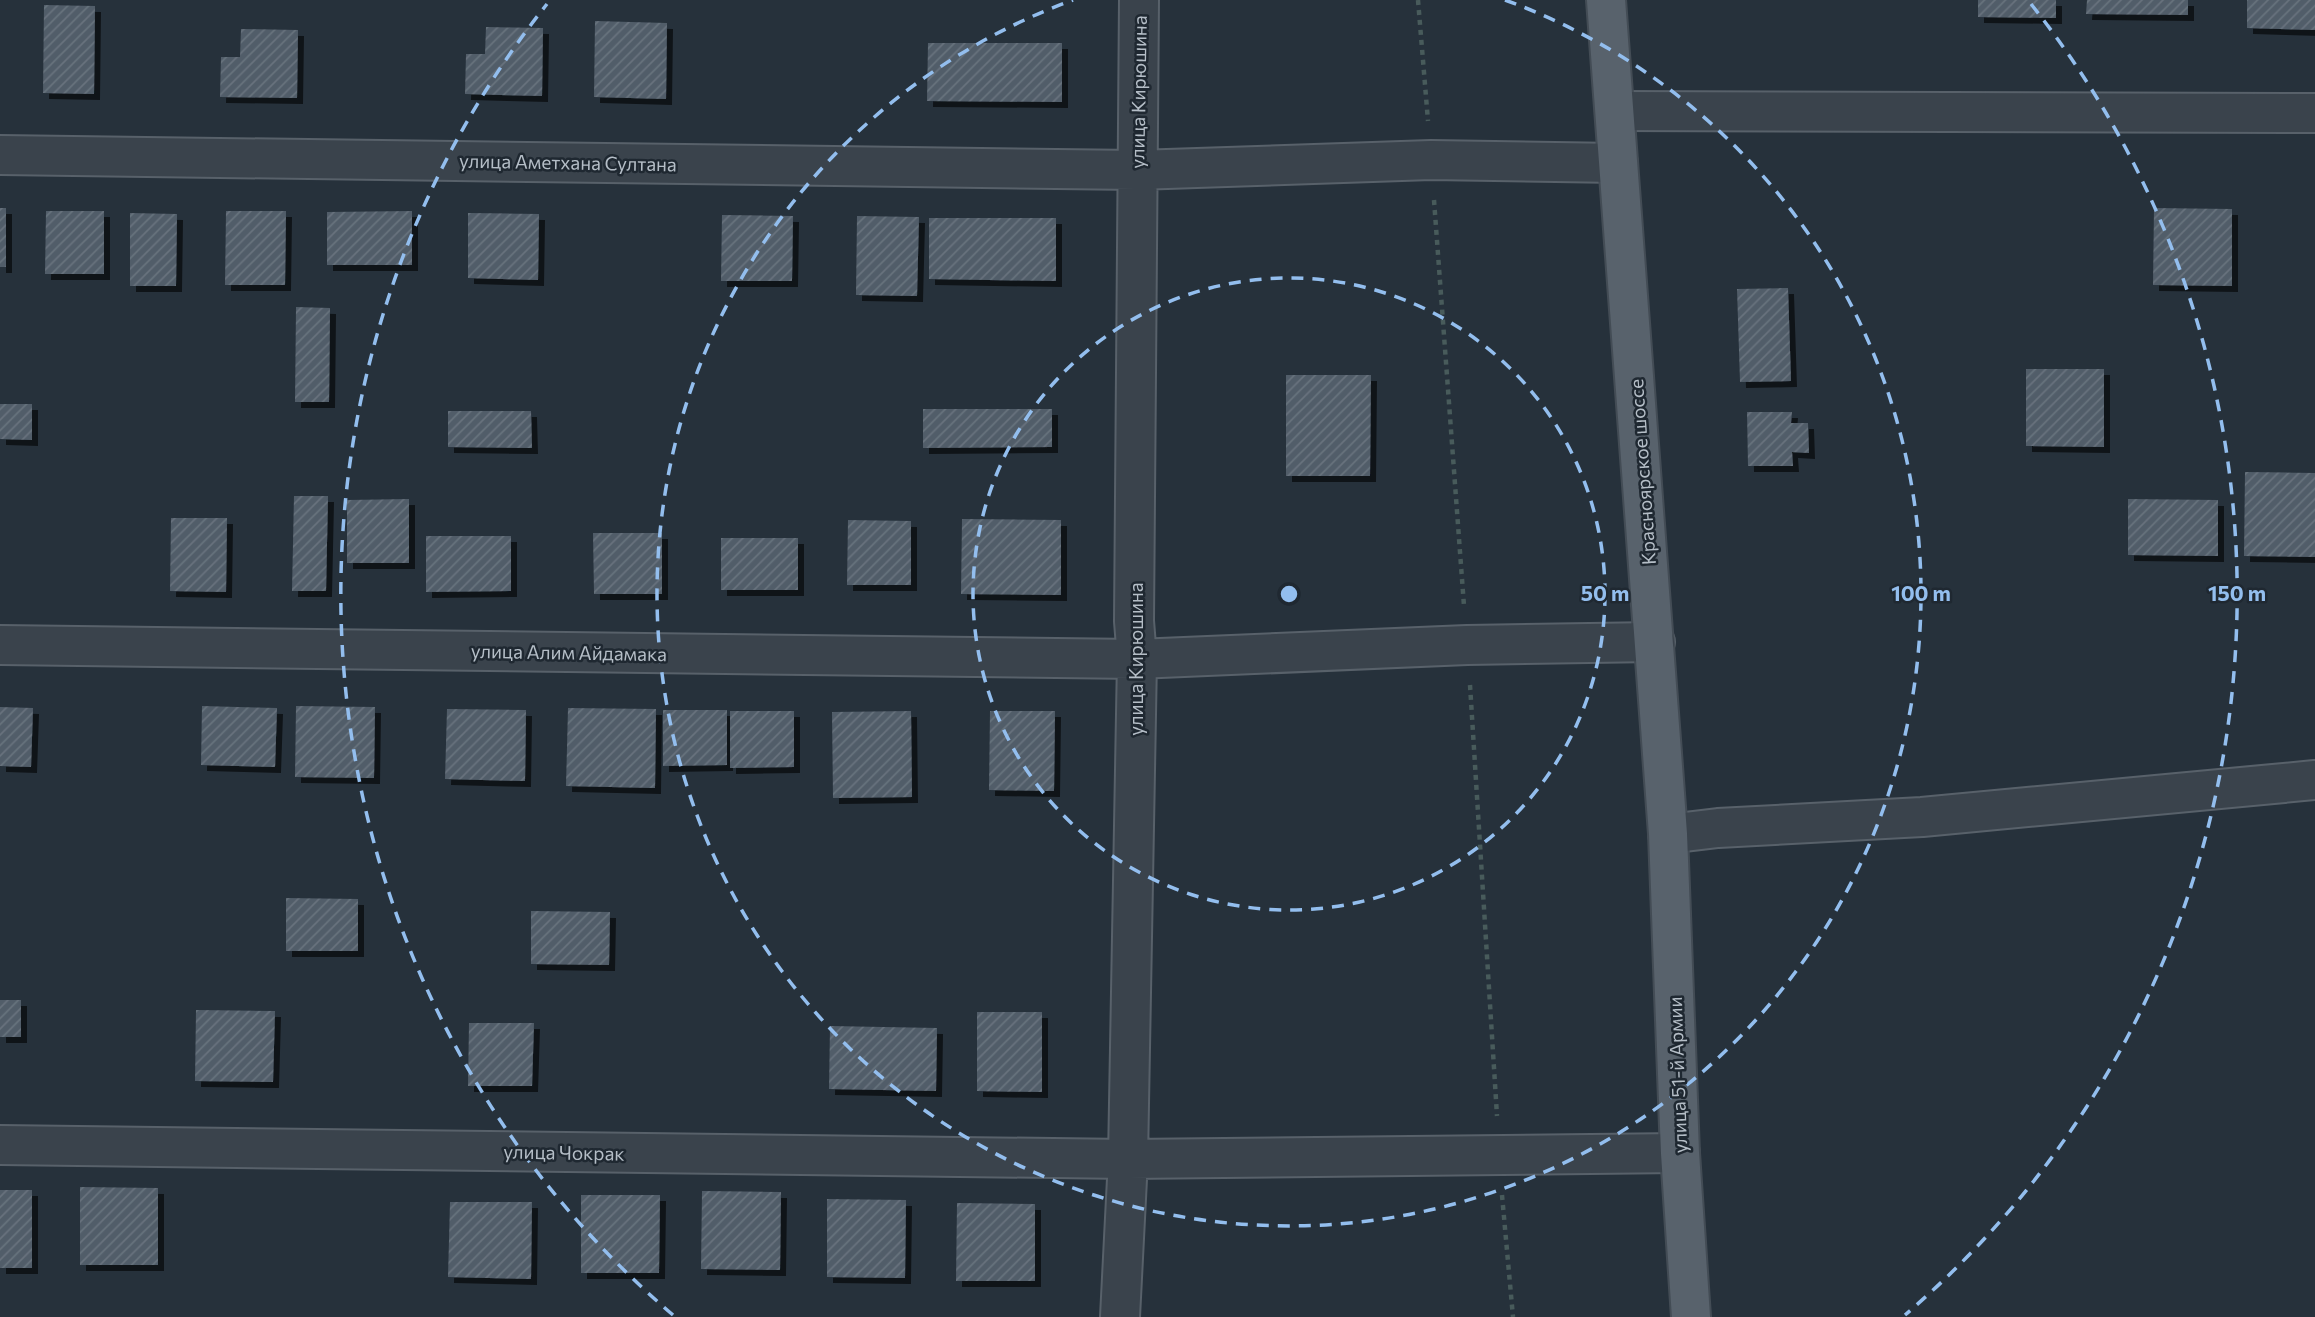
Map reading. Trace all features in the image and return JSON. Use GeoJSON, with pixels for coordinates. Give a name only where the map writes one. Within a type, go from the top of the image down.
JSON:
{"type":"FeatureCollection","features":[{"type":"Feature","properties":{"kind":"main road"},"geometry":{"type":"LineString","coordinates":[[1606,0],[1615,111]]}},
{"type":"Feature","properties":{"kind":"main road","name":"Красноярское шоссе"},"geometry":{"type":"LineString","coordinates":[[1615,111],[1668,834]]}},
{"type":"Feature","properties":{"kind":"main road","name":"улица 51-й Армии"},"geometry":{"type":"LineString","coordinates":[[1668,834],[1680,1153],[1690,1317]]}},
{"type":"Feature","properties":{"kind":"street","name":"улица Кирюшина"},"geometry":{"type":"LineString","coordinates":[[1119,1317],[1128,1159],[1137,659],[1135,621],[1139,0]]}},
{"type":"Feature","properties":{"kind":"street"},"geometry":{"type":"LineString","coordinates":[[1615,111],[2315,113]]}},
{"type":"Feature","properties":{"kind":"street","name":"улица Аметхана Султана"},"geometry":{"type":"LineString","coordinates":[[0,155],[1137,170],[1431,160],[1618,163]]}},
{"type":"Feature","properties":{"kind":"street","name":"улица Алим Айдамака"},"geometry":{"type":"LineString","coordinates":[[0,645],[1137,659],[1467,645],[1655,642]]}},
{"type":"Feature","properties":{"kind":"street"},"geometry":{"type":"LineString","coordinates":[[1668,834],[1718,828],[1922,817],[2315,780]]}},
{"type":"Feature","properties":{"kind":"street","name":"улица Чокрак"},"geometry":{"type":"LineString","coordinates":[[0,1145],[1128,1159],[1680,1153]]}},
{"type":"Feature","properties":{"kind":"building"},"geometry":{"type":"Polygon","coordinates":[[[1978,0],[2056,0],[2056,18],[1978,17],[1978,0]]]}},
{"type":"Feature","properties":{"kind":"building"},"geometry":{"type":"Polygon","coordinates":[[[2087,0],[2188,0],[2188,15],[2086,14],[2087,0]]]}},
{"type":"Feature","properties":{"kind":"building"},"geometry":{"type":"Polygon","coordinates":[[[2247,0],[2315,0],[2315,30],[2247,28],[2247,0]]]}},
{"type":"Feature","properties":{"kind":"building"},"geometry":{"type":"Polygon","coordinates":[[[44,5],[95,6],[94,94],[43,93],[44,5]]]}},
{"type":"Feature","properties":{"kind":"building"},"geometry":{"type":"Polygon","coordinates":[[[595,21],[667,23],[666,99],[594,97],[595,21]]]}},
{"type":"Feature","properties":{"kind":"building"},"geometry":{"type":"Polygon","coordinates":[[[486,27],[543,28],[542,96],[465,94],[466,54],[485,54],[486,27]]]}},
{"type":"Feature","properties":{"kind":"building"},"geometry":{"type":"Polygon","coordinates":[[[241,29],[298,30],[297,98],[220,97],[221,57],[240,57],[241,29]]]}},
{"type":"Feature","properties":{"kind":"building"},"geometry":{"type":"Polygon","coordinates":[[[928,43],[1062,43],[1062,102],[927,101],[928,43]]]}},
{"type":"Feature","properties":{"kind":"building"},"geometry":{"type":"Polygon","coordinates":[[[0,208],[6,208],[6,267],[0,267],[0,208]]]}},
{"type":"Feature","properties":{"kind":"building"},"geometry":{"type":"Polygon","coordinates":[[[2154,208],[2232,209],[2232,286],[2153,285],[2154,208]]]}},
{"type":"Feature","properties":{"kind":"building"},"geometry":{"type":"Polygon","coordinates":[[[46,211],[104,211],[104,274],[45,274],[46,211]]]}},
{"type":"Feature","properties":{"kind":"building"},"geometry":{"type":"Polygon","coordinates":[[[226,211],[286,211],[285,285],[225,285],[226,211]]]}},
{"type":"Feature","properties":{"kind":"building"},"geometry":{"type":"Polygon","coordinates":[[[412,211],[412,265],[327,265],[327,212],[412,211]]]}},
{"type":"Feature","properties":{"kind":"building"},"geometry":{"type":"Polygon","coordinates":[[[130,213],[177,214],[176,286],[130,286],[130,213]]]}},
{"type":"Feature","properties":{"kind":"building"},"geometry":{"type":"Polygon","coordinates":[[[468,213],[539,214],[538,280],[468,278],[468,213]]]}},
{"type":"Feature","properties":{"kind":"building"},"geometry":{"type":"Polygon","coordinates":[[[722,215],[793,216],[792,281],[721,281],[722,215]]]}},
{"type":"Feature","properties":{"kind":"building"},"geometry":{"type":"Polygon","coordinates":[[[857,216],[919,217],[917,296],[856,295],[857,216]]]}},
{"type":"Feature","properties":{"kind":"building"},"geometry":{"type":"Polygon","coordinates":[[[929,218],[1056,218],[1056,281],[929,279],[929,218]]]}},
{"type":"Feature","properties":{"kind":"building"},"geometry":{"type":"Polygon","coordinates":[[[1788,288],[1791,381],[1740,382],[1737,289],[1788,288]]]}},
{"type":"Feature","properties":{"kind":"building"},"geometry":{"type":"Polygon","coordinates":[[[296,307],[330,308],[329,402],[295,402],[296,307]]]}},
{"type":"Feature","properties":{"kind":"building"},"geometry":{"type":"Polygon","coordinates":[[[2026,369],[2104,369],[2104,447],[2026,446],[2026,369]]]}},
{"type":"Feature","properties":{"kind":"building"},"geometry":{"type":"Polygon","coordinates":[[[1286,375],[1371,375],[1370,476],[1286,476],[1286,375]]]}},
{"type":"Feature","properties":{"kind":"building"},"geometry":{"type":"Polygon","coordinates":[[[0,404],[32,404],[32,440],[0,439],[0,404]]]}},
{"type":"Feature","properties":{"kind":"building"},"geometry":{"type":"Polygon","coordinates":[[[923,409],[1052,409],[1052,447],[923,448],[923,409]]]}},
{"type":"Feature","properties":{"kind":"building"},"geometry":{"type":"Polygon","coordinates":[[[448,411],[531,411],[532,448],[448,447],[448,411]]]}},
{"type":"Feature","properties":{"kind":"building"},"geometry":{"type":"Polygon","coordinates":[[[1747,412],[1792,412],[1791,423],[1808,423],[1809,453],[1792,452],[1793,466],[1748,466],[1747,412]]]}},
{"type":"Feature","properties":{"kind":"building"},"geometry":{"type":"Polygon","coordinates":[[[2245,472],[2315,473],[2315,557],[2244,556],[2245,472]]]}},
{"type":"Feature","properties":{"kind":"building"},"geometry":{"type":"Polygon","coordinates":[[[294,496],[328,496],[326,591],[292,591],[294,496]]]}},
{"type":"Feature","properties":{"kind":"building"},"geometry":{"type":"Polygon","coordinates":[[[409,499],[409,563],[347,563],[347,500],[409,499]]]}},
{"type":"Feature","properties":{"kind":"building"},"geometry":{"type":"Polygon","coordinates":[[[2128,499],[2218,500],[2218,556],[2128,555],[2128,499]]]}},
{"type":"Feature","properties":{"kind":"building"},"geometry":{"type":"Polygon","coordinates":[[[171,518],[227,518],[226,592],[170,591],[171,518]]]}},
{"type":"Feature","properties":{"kind":"building"},"geometry":{"type":"Polygon","coordinates":[[[962,519],[1061,520],[1061,595],[961,594],[962,519]]]}},
{"type":"Feature","properties":{"kind":"building"},"geometry":{"type":"Polygon","coordinates":[[[848,520],[911,521],[911,585],[847,585],[848,520]]]}},
{"type":"Feature","properties":{"kind":"building"},"geometry":{"type":"Polygon","coordinates":[[[593,533],[662,533],[662,594],[594,594],[593,533]]]}},
{"type":"Feature","properties":{"kind":"building"},"geometry":{"type":"Polygon","coordinates":[[[426,536],[511,536],[511,591],[426,592],[426,536]]]}},
{"type":"Feature","properties":{"kind":"building"},"geometry":{"type":"Polygon","coordinates":[[[721,538],[798,538],[798,590],[721,590],[721,538]]]}},
{"type":"Feature","properties":{"kind":"building"},"geometry":{"type":"Polygon","coordinates":[[[202,706],[277,708],[275,767],[201,765],[202,706]]]}},
{"type":"Feature","properties":{"kind":"building"},"geometry":{"type":"Polygon","coordinates":[[[296,706],[375,707],[374,778],[295,777],[296,706]]]}},
{"type":"Feature","properties":{"kind":"building"},"geometry":{"type":"Polygon","coordinates":[[[0,707],[33,708],[31,767],[0,766],[0,707]]]}},
{"type":"Feature","properties":{"kind":"building"},"geometry":{"type":"Polygon","coordinates":[[[568,708],[656,709],[655,788],[566,786],[568,708]]]}},
{"type":"Feature","properties":{"kind":"building"},"geometry":{"type":"Polygon","coordinates":[[[447,709],[526,710],[525,781],[445,779],[447,709]]]}},
{"type":"Feature","properties":{"kind":"building"},"geometry":{"type":"Polygon","coordinates":[[[663,710],[727,710],[727,765],[663,766],[663,710]]]}},
{"type":"Feature","properties":{"kind":"building"},"geometry":{"type":"Polygon","coordinates":[[[730,711],[794,711],[794,767],[730,768],[730,711]]]}},
{"type":"Feature","properties":{"kind":"building"},"geometry":{"type":"Polygon","coordinates":[[[911,711],[912,797],[833,798],[832,712],[911,711]]]}},
{"type":"Feature","properties":{"kind":"building"},"geometry":{"type":"Polygon","coordinates":[[[990,711],[1055,711],[1054,791],[989,790],[990,711]]]}},
{"type":"Feature","properties":{"kind":"building"},"geometry":{"type":"Polygon","coordinates":[[[286,898],[358,899],[358,951],[286,951],[286,898]]]}},
{"type":"Feature","properties":{"kind":"building"},"geometry":{"type":"Polygon","coordinates":[[[531,911],[610,912],[609,965],[531,964],[531,911]]]}},
{"type":"Feature","properties":{"kind":"building"},"geometry":{"type":"Polygon","coordinates":[[[0,1000],[21,1000],[21,1037],[0,1037],[0,1000]]]}},
{"type":"Feature","properties":{"kind":"building"},"geometry":{"type":"Polygon","coordinates":[[[196,1010],[275,1011],[273,1082],[195,1081],[196,1010]]]}},
{"type":"Feature","properties":{"kind":"building"},"geometry":{"type":"Polygon","coordinates":[[[977,1012],[1042,1012],[1042,1092],[977,1091],[977,1012]]]}},
{"type":"Feature","properties":{"kind":"building"},"geometry":{"type":"Polygon","coordinates":[[[469,1023],[534,1023],[532,1086],[468,1086],[469,1023]]]}},
{"type":"Feature","properties":{"kind":"building"},"geometry":{"type":"Polygon","coordinates":[[[830,1026],[937,1028],[936,1091],[829,1089],[830,1026]]]}},
{"type":"Feature","properties":{"kind":"building"},"geometry":{"type":"Polygon","coordinates":[[[80,1187],[158,1188],[158,1265],[80,1265],[80,1187]]]}},
{"type":"Feature","properties":{"kind":"building"},"geometry":{"type":"Polygon","coordinates":[[[0,1190],[32,1190],[32,1268],[0,1268],[0,1190]]]}},
{"type":"Feature","properties":{"kind":"building"},"geometry":{"type":"Polygon","coordinates":[[[702,1191],[781,1192],[780,1270],[701,1269],[702,1191]]]}},
{"type":"Feature","properties":{"kind":"building"},"geometry":{"type":"Polygon","coordinates":[[[581,1195],[660,1195],[659,1273],[581,1273],[581,1195]]]}},
{"type":"Feature","properties":{"kind":"building"},"geometry":{"type":"Polygon","coordinates":[[[827,1199],[906,1200],[905,1278],[827,1277],[827,1199]]]}},
{"type":"Feature","properties":{"kind":"building"},"geometry":{"type":"Polygon","coordinates":[[[450,1202],[532,1202],[531,1279],[448,1277],[450,1202]]]}},
{"type":"Feature","properties":{"kind":"building"},"geometry":{"type":"Polygon","coordinates":[[[957,1203],[1035,1204],[1035,1281],[956,1281],[957,1203]]]}}]}
